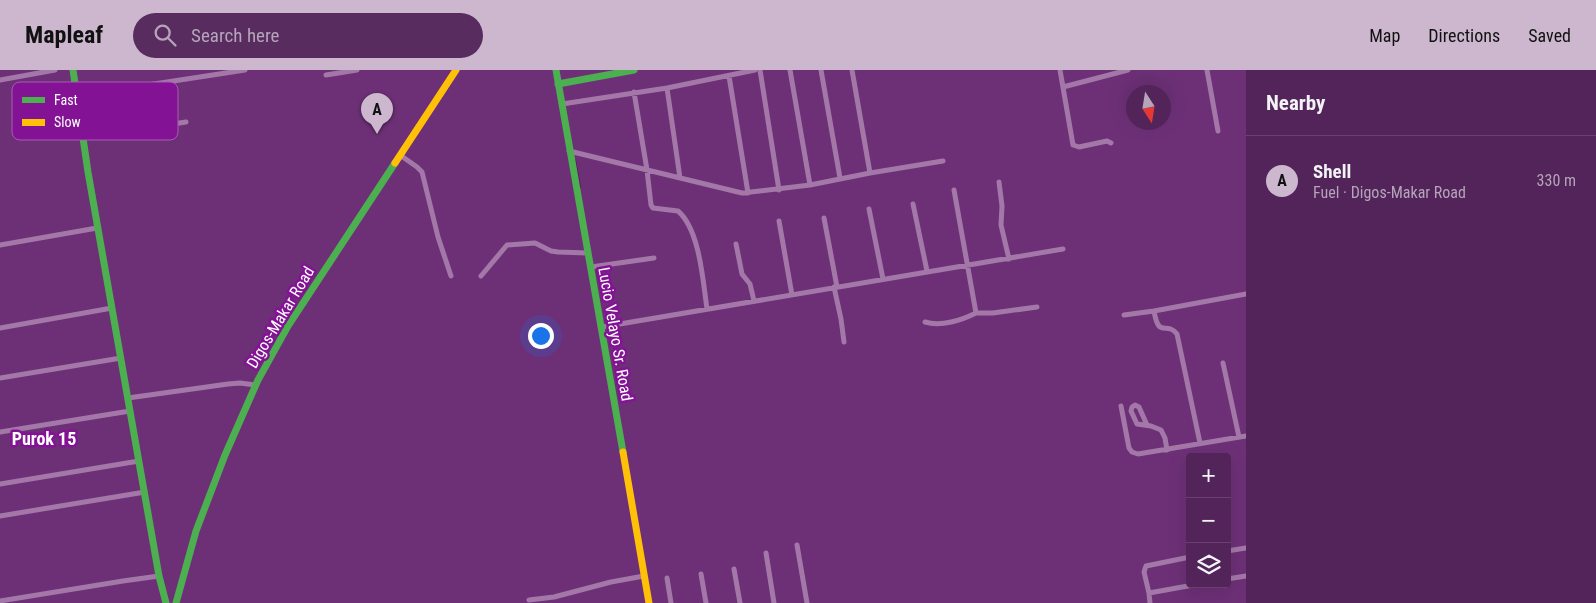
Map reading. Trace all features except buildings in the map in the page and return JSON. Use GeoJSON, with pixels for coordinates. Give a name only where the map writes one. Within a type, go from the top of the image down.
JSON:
{"type":"FeatureCollection","features":[{"type":"Feature","properties":{"kind":"main road","name":"Digos-Makar Road"},"geometry":{"type":"LineString","coordinates":[[176,603],[196,531],[225,455],[255,385],[288,326],[456,70]]}},
{"type":"Feature","properties":{"kind":"main road","name":"Lucio Velayo Sr. Road"},"geometry":{"type":"LineString","coordinates":[[556,70],[649,603]]}},
{"type":"Feature","properties":{"kind":"main road"},"geometry":{"type":"LineString","coordinates":[[558,84],[607,72],[634,70]]}},
{"type":"Feature","properties":{"kind":"main road"},"geometry":{"type":"LineString","coordinates":[[82,140],[159,576],[166,603]]}},
{"type":"Feature","properties":{"kind":"street"},"geometry":{"type":"LineString","coordinates":[[0,80],[55,70]]}},
{"type":"Feature","properties":{"kind":"street"},"geometry":{"type":"LineString","coordinates":[[167,82],[245,70]]}},
{"type":"Feature","properties":{"kind":"street"},"geometry":{"type":"LineString","coordinates":[[326,75],[356,70]]}},
{"type":"Feature","properties":{"kind":"street"},"geometry":{"type":"LineString","coordinates":[[562,104],[667,88],[755,70]]}},
{"type":"Feature","properties":{"kind":"street"},"geometry":{"type":"LineString","coordinates":[[760,70],[779,190]]}},
{"type":"Feature","properties":{"kind":"street"},"geometry":{"type":"LineString","coordinates":[[790,70],[810,185]]}},
{"type":"Feature","properties":{"kind":"street"},"geometry":{"type":"LineString","coordinates":[[821,70],[840,178]]}},
{"type":"Feature","properties":{"kind":"street"},"geometry":{"type":"LineString","coordinates":[[852,70],[870,172]]}},
{"type":"Feature","properties":{"kind":"street"},"geometry":{"type":"LineString","coordinates":[[1060,70],[1073,145],[1079,147],[1107,141],[1111,143]]}},
{"type":"Feature","properties":{"kind":"street"},"geometry":{"type":"LineString","coordinates":[[1063,87],[1128,70]]}},
{"type":"Feature","properties":{"kind":"street"},"geometry":{"type":"LineString","coordinates":[[1207,70],[1218,131]]}},
{"type":"Feature","properties":{"kind":"street"},"geometry":{"type":"LineString","coordinates":[[729,76],[748,193]]}},
{"type":"Feature","properties":{"kind":"street"},"geometry":{"type":"LineString","coordinates":[[667,88],[680,178]]}},
{"type":"Feature","properties":{"kind":"street"},"geometry":{"type":"LineString","coordinates":[[634,92],[652,207],[678,212],[688,224],[698,254],[707,309]]}},
{"type":"Feature","properties":{"kind":"street"},"geometry":{"type":"LineString","coordinates":[[178,123],[186,122]]}},
{"type":"Feature","properties":{"kind":"street"},"geometry":{"type":"LineString","coordinates":[[569,151],[742,193],[779,190],[870,172],[943,161]]}},
{"type":"Feature","properties":{"kind":"street"},"geometry":{"type":"LineString","coordinates":[[400,155],[422,172],[438,237],[451,276]]}},
{"type":"Feature","properties":{"kind":"street"},"geometry":{"type":"LineString","coordinates":[[999,182],[1002,206],[1001,225],[1009,259]]}},
{"type":"Feature","properties":{"kind":"street"},"geometry":{"type":"LineString","coordinates":[[954,190],[976,313]]}},
{"type":"Feature","properties":{"kind":"street"},"geometry":{"type":"LineString","coordinates":[[913,204],[927,272]]}},
{"type":"Feature","properties":{"kind":"street"},"geometry":{"type":"LineString","coordinates":[[869,209],[884,279]]}},
{"type":"Feature","properties":{"kind":"street"},"geometry":{"type":"LineString","coordinates":[[824,218],[844,342]]}},
{"type":"Feature","properties":{"kind":"street"},"geometry":{"type":"LineString","coordinates":[[779,220],[792,295]]}},
{"type":"Feature","properties":{"kind":"street"},"geometry":{"type":"LineString","coordinates":[[0,244],[97,228]]}},
{"type":"Feature","properties":{"kind":"street"},"geometry":{"type":"LineString","coordinates":[[481,276],[508,245],[535,243],[551,251],[588,253]]}},
{"type":"Feature","properties":{"kind":"street"},"geometry":{"type":"LineString","coordinates":[[736,244],[742,274],[750,284],[754,301]]}},
{"type":"Feature","properties":{"kind":"street"},"geometry":{"type":"LineString","coordinates":[[602,327],[1063,249]]}},
{"type":"Feature","properties":{"kind":"street"},"geometry":{"type":"LineString","coordinates":[[591,267],[654,258]]}},
{"type":"Feature","properties":{"kind":"street"},"geometry":{"type":"LineString","coordinates":[[1124,315],[1246,294]]}},
{"type":"Feature","properties":{"kind":"street"},"geometry":{"type":"LineString","coordinates":[[925,322],[933,324],[960,320],[976,313],[993,314],[1036,307]]}},
{"type":"Feature","properties":{"kind":"street"},"geometry":{"type":"LineString","coordinates":[[0,328],[112,308]]}},
{"type":"Feature","properties":{"kind":"street"},"geometry":{"type":"LineString","coordinates":[[1154,311],[1157,325],[1172,329],[1177,334],[1200,444]]}},
{"type":"Feature","properties":{"kind":"street"},"geometry":{"type":"LineString","coordinates":[[0,378],[121,358]]}},
{"type":"Feature","properties":{"kind":"street"},"geometry":{"type":"LineString","coordinates":[[1224,363],[1239,437]]}},
{"type":"Feature","properties":{"kind":"street"},"geometry":{"type":"LineString","coordinates":[[128,398],[228,384],[255,385]]}},
{"type":"Feature","properties":{"kind":"street"},"geometry":{"type":"LineString","coordinates":[[1121,406],[1128,444],[1132,452],[1138,454],[1246,436]]}},
{"type":"Feature","properties":{"kind":"street"},"geometry":{"type":"LineString","coordinates":[[0,432],[130,411]]}},
{"type":"Feature","properties":{"kind":"street"},"geometry":{"type":"LineString","coordinates":[[1147,425],[1161,430],[1165,438],[1167,450]]}},
{"type":"Feature","properties":{"kind":"street"},"geometry":{"type":"LineString","coordinates":[[0,484],[140,461]]}},
{"type":"Feature","properties":{"kind":"street"},"geometry":{"type":"LineString","coordinates":[[0,516],[145,492]]}},
{"type":"Feature","properties":{"kind":"street"},"geometry":{"type":"LineString","coordinates":[[797,545],[807,603]]}},
{"type":"Feature","properties":{"kind":"street"},"geometry":{"type":"LineString","coordinates":[[1231,550],[1246,548]]}},
{"type":"Feature","properties":{"kind":"street"},"geometry":{"type":"LineString","coordinates":[[766,553],[774,603]]}},
{"type":"Feature","properties":{"kind":"street"},"geometry":{"type":"LineString","coordinates":[[1150,603],[1144,572],[1146,566],[1186,558]]}},
{"type":"Feature","properties":{"kind":"street"},"geometry":{"type":"LineString","coordinates":[[734,569],[740,603]]}},
{"type":"Feature","properties":{"kind":"street"},"geometry":{"type":"LineString","coordinates":[[701,574],[706,603]]}},
{"type":"Feature","properties":{"kind":"street"},"geometry":{"type":"LineString","coordinates":[[0,601],[159,576]]}},
{"type":"Feature","properties":{"kind":"street"},"geometry":{"type":"LineString","coordinates":[[529,600],[644,576]]}},
{"type":"Feature","properties":{"kind":"street"},"geometry":{"type":"LineString","coordinates":[[1231,578],[1246,576]]}},
{"type":"Feature","properties":{"kind":"street"},"geometry":{"type":"LineString","coordinates":[[667,578],[671,603]]}},
{"type":"Feature","properties":{"kind":"street"},"geometry":{"type":"LineString","coordinates":[[1149,593],[1186,586]]}},
{"type":"Feature","properties":{"kind":"waterway"},"geometry":{"type":"LineString","coordinates":[[575,160],[580,187]]}},
{"type":"Feature","properties":{"kind":"traffic: fast"},"geometry":{"type":"LineString","coordinates":[[73,70],[75,82]]}},
{"type":"Feature","properties":{"kind":"traffic: fast"},"geometry":{"type":"LineString","coordinates":[[556,70],[623,452]]}},
{"type":"Feature","properties":{"kind":"traffic: fast"},"geometry":{"type":"LineString","coordinates":[[558,84],[634,70]]}},
{"type":"Feature","properties":{"kind":"traffic: fast"},"geometry":{"type":"LineString","coordinates":[[83,140],[159,576],[166,603]]}},
{"type":"Feature","properties":{"kind":"traffic: fast"},"geometry":{"type":"LineString","coordinates":[[176,603],[196,531],[225,455],[258,380],[288,326],[395,163]]}},
{"type":"Feature","properties":{"kind":"traffic: slow"},"geometry":{"type":"LineString","coordinates":[[395,163],[456,70]]}},
{"type":"Feature","properties":{"kind":"traffic: slow"},"geometry":{"type":"LineString","coordinates":[[623,452],[649,603]]}},
{"type":"Feature","properties":{"kind":"place","name":"Shell"},"geometry":{"type":"Point","coordinates":[377,134]}},
{"type":"Feature","properties":{"kind":"district","name":"Purok 15"},"geometry":{"type":"Point","coordinates":[44,439]}}]}
